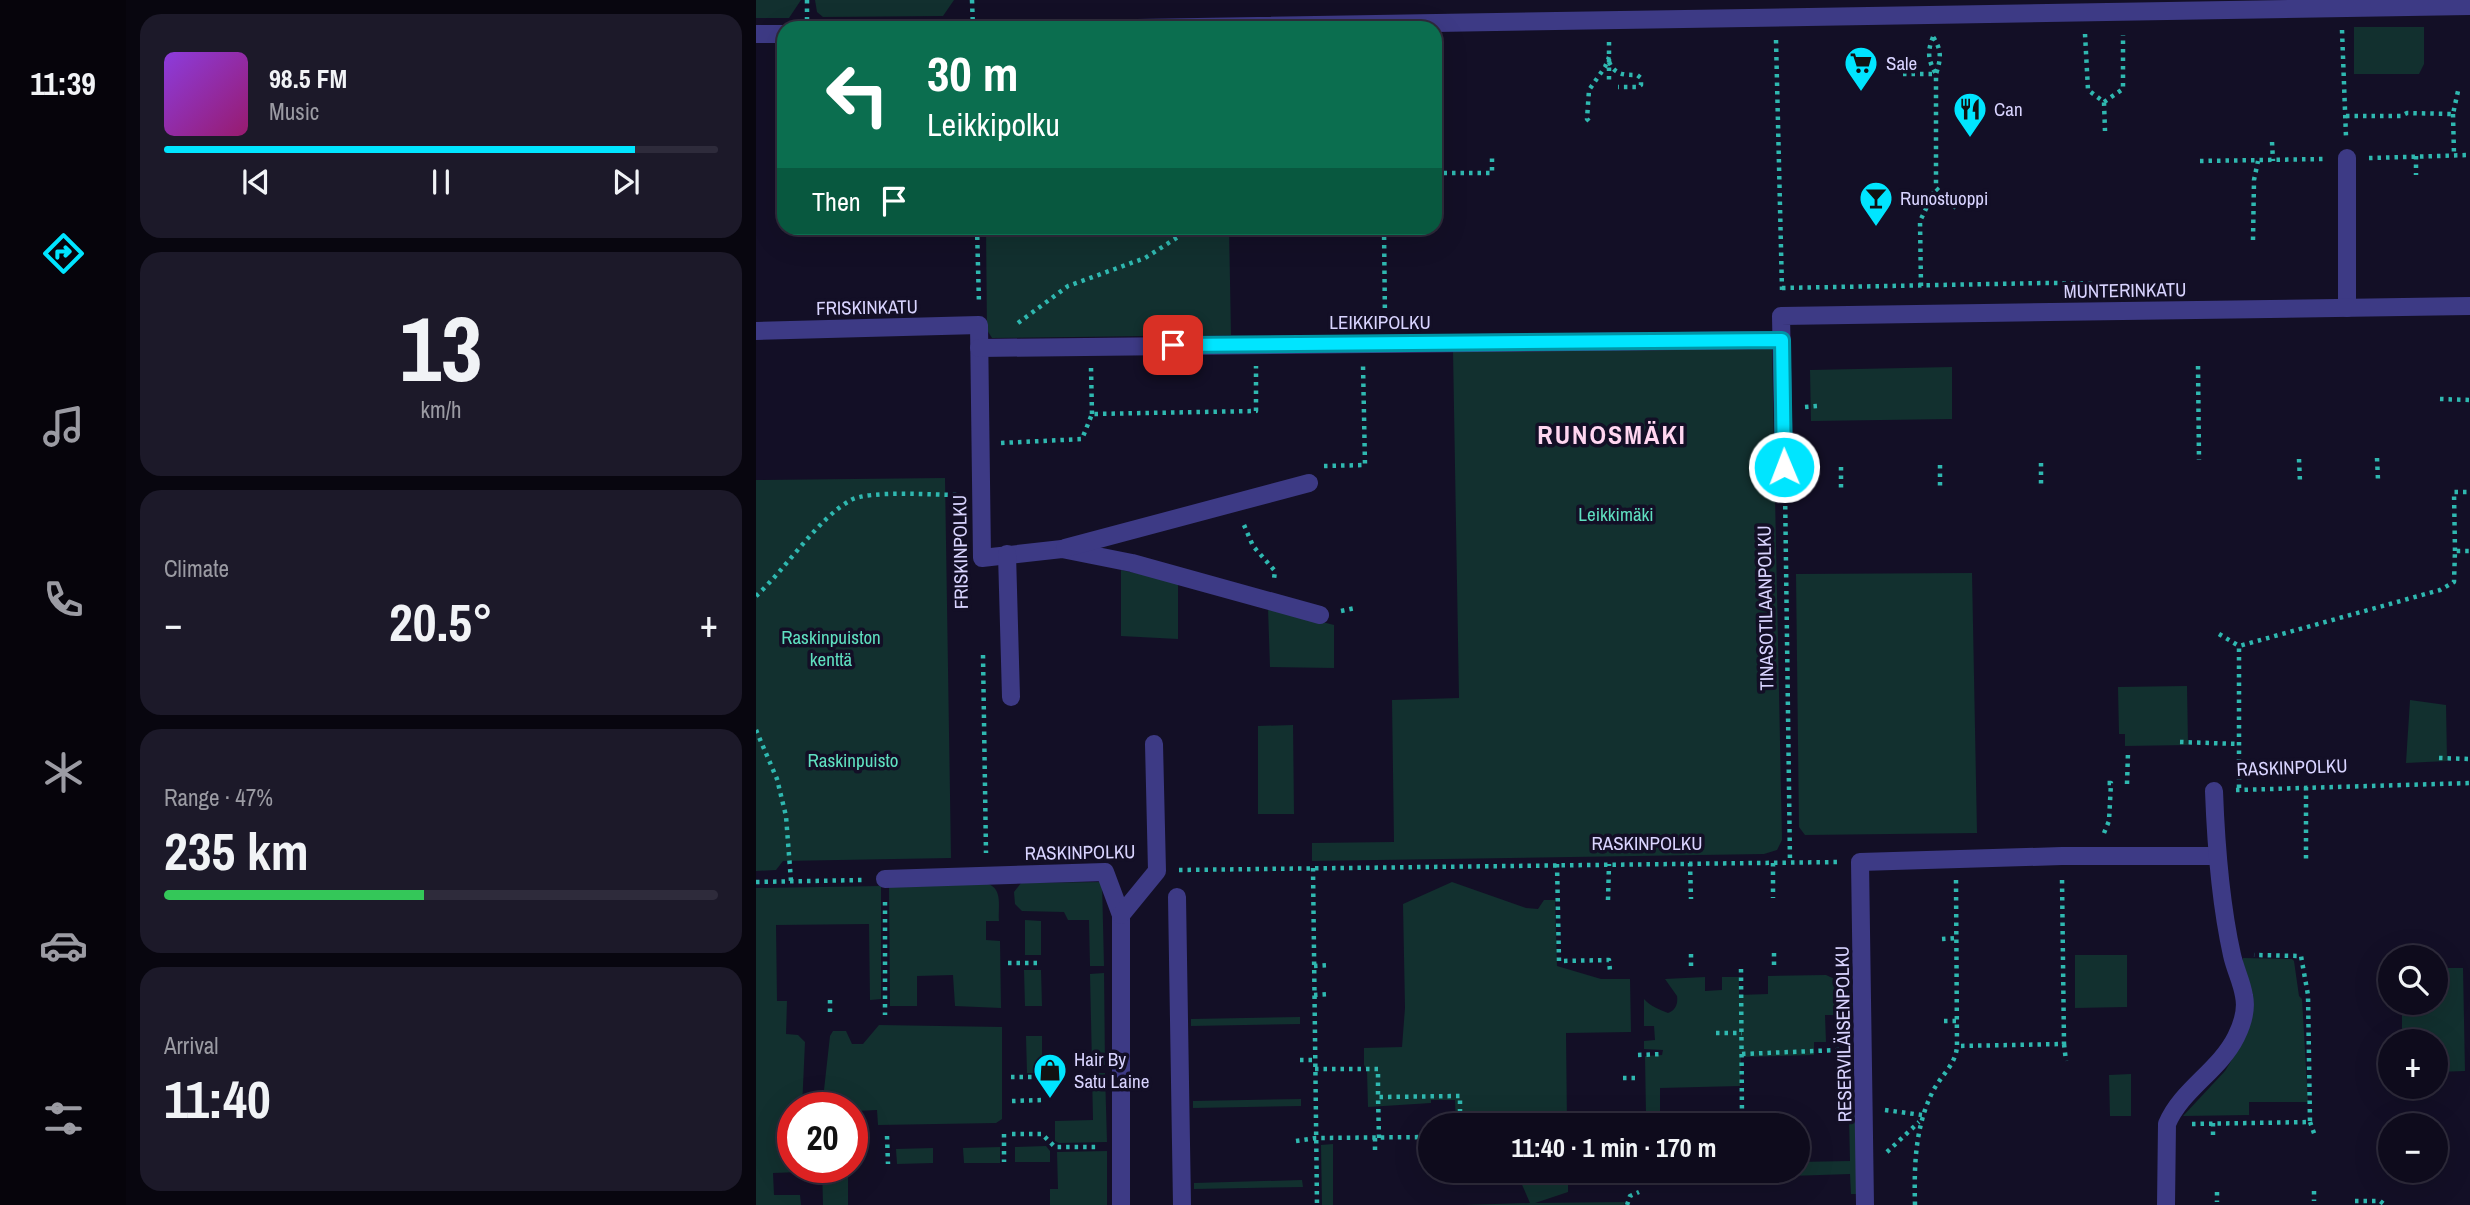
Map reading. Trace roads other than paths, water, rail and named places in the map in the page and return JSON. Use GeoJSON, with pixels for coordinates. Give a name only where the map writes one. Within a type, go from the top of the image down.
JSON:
{"type":"FeatureCollection","features":[{"type":"Feature","properties":{"kind":"street"},"geometry":{"type":"LineString","coordinates":[[1442,23],[2470,6]]}},
{"type":"Feature","properties":{"kind":"street"},"geometry":{"type":"LineString","coordinates":[[756,34],[777,33]]}},
{"type":"Feature","properties":{"kind":"street"},"geometry":{"type":"LineString","coordinates":[[2347,159],[2347,308]]}},
{"type":"Feature","properties":{"kind":"street","name":"MUNTERINKATU"},"geometry":{"type":"LineString","coordinates":[[1782,340],[1782,316],[2470,306]]}},
{"type":"Feature","properties":{"kind":"street","name":"FRISKINKATU"},"geometry":{"type":"LineString","coordinates":[[756,331],[979,325]]}},
{"type":"Feature","properties":{"kind":"street","name":"FRISKINPOLKU"},"geometry":{"type":"LineString","coordinates":[[979,325],[982,558],[1007,554]]}},
{"type":"Feature","properties":{"kind":"street"},"geometry":{"type":"LineString","coordinates":[[1782,340],[1784,467]]}},
{"type":"Feature","properties":{"kind":"street","name":"LEIKKIPOLKU"},"geometry":{"type":"LineString","coordinates":[[979,348],[1782,340]]}},
{"type":"Feature","properties":{"kind":"street"},"geometry":{"type":"LineString","coordinates":[[1011,696],[1007,554],[1062,548],[1309,483]]}},
{"type":"Feature","properties":{"kind":"street"},"geometry":{"type":"LineString","coordinates":[[1062,548],[1132,563],[1320,615]]}},
{"type":"Feature","properties":{"kind":"street"},"geometry":{"type":"LineString","coordinates":[[1121,1205],[1121,915],[1157,871],[1154,744]]}},
{"type":"Feature","properties":{"kind":"street","name":"RASKINPOLKU"},"geometry":{"type":"LineString","coordinates":[[2166,1205],[2166,1124],[2171,1113],[2215,1068],[2238,1031],[2245,1010],[2244,995],[2232,955],[2217,856],[2214,791]]}},
{"type":"Feature","properties":{"kind":"street","name":"RESERVILÄISENPOLKU"},"geometry":{"type":"LineString","coordinates":[[1866,1205],[1860,862],[2062,856],[2217,856]]}},
{"type":"Feature","properties":{"kind":"street","name":"RASKINPOLKU"},"geometry":{"type":"LineString","coordinates":[[885,879],[1105,872],[1121,915]]}},
{"type":"Feature","properties":{"kind":"street"},"geometry":{"type":"LineString","coordinates":[[1177,897],[1182,1205]]}},
{"type":"Feature","properties":{"kind":"place","name":"Sale"},"geometry":{"type":"Point","coordinates":[1861,93]}},
{"type":"Feature","properties":{"kind":"place","name":"Can"},"geometry":{"type":"Point","coordinates":[1970,139]}},
{"type":"Feature","properties":{"kind":"place","name":"Runostuoppi"},"geometry":{"type":"Point","coordinates":[1876,228]}},
{"type":"Feature","properties":{"kind":"place","name":"Hair By Satu Laine"},"geometry":{"type":"Point","coordinates":[1050,1100]}},
{"type":"Feature","properties":{"kind":"district","name":"RUNOSMÄKI"},"geometry":{"type":"Point","coordinates":[1612,434]}},
{"type":"Feature","properties":{"kind":"park label","name":"Leikkimäki"},"geometry":{"type":"Point","coordinates":[1616,514]}},
{"type":"Feature","properties":{"kind":"park label","name":"Raskinpuiston kenttä"},"geometry":{"type":"Point","coordinates":[831,648]}},
{"type":"Feature","properties":{"kind":"park label","name":"Raskinpuisto"},"geometry":{"type":"Point","coordinates":[853,760]}}]}
